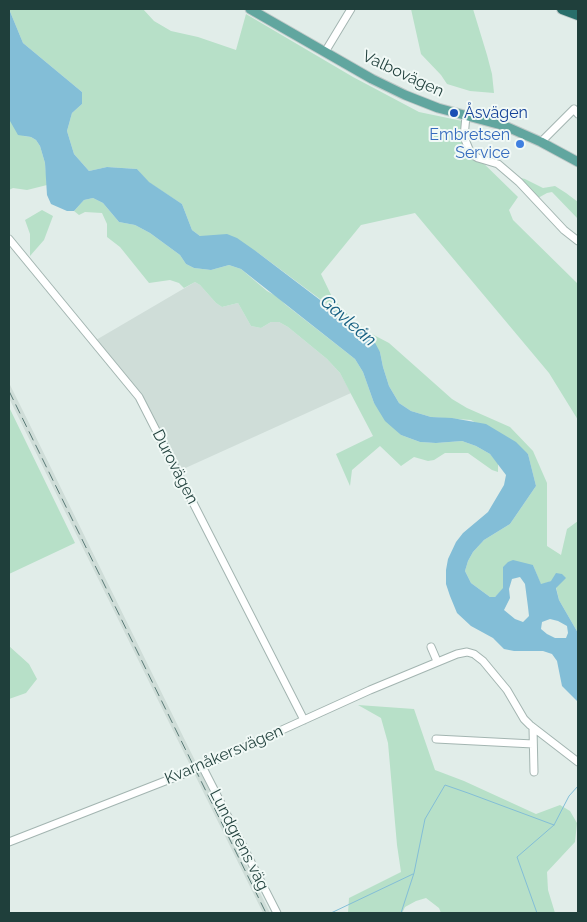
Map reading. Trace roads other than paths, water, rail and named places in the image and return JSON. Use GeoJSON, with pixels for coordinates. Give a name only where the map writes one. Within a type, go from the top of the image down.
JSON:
{"type":"FeatureCollection","features":[{"type":"Feature","properties":{"kind":"highway"},"geometry":{"type":"LineString","coordinates":[[562,9],[578,15]]}},
{"type":"Feature","properties":{"kind":"main road","name":"Valbovägen"},"geometry":{"type":"LineString","coordinates":[[250,9],[405,95],[438,108],[505,126],[541,142],[578,162]]}},
{"type":"Feature","properties":{"kind":"street"},"geometry":{"type":"LineString","coordinates":[[326,52],[351,9]]}},
{"type":"Feature","properties":{"kind":"street"},"geometry":{"type":"LineString","coordinates":[[541,142],[577,110]]}},
{"type":"Feature","properties":{"kind":"street"},"geometry":{"type":"LineString","coordinates":[[466,116],[464,137],[471,154],[498,164],[519,182],[558,224],[578,241]]}},
{"type":"Feature","properties":{"kind":"street","name":"Durovägen"},"geometry":{"type":"LineString","coordinates":[[9,239],[139,397],[304,720]]}},
{"type":"Feature","properties":{"kind":"street"},"geometry":{"type":"LineString","coordinates":[[431,647],[438,662]]}},
{"type":"Feature","properties":{"kind":"street","name":"Kvarnåkersvägen"},"geometry":{"type":"LineString","coordinates":[[9,842],[202,766],[438,662],[467,652],[474,654],[493,671],[524,719],[533,728],[578,762]]}},
{"type":"Feature","properties":{"kind":"street"},"geometry":{"type":"LineString","coordinates":[[533,728],[534,772]]}},
{"type":"Feature","properties":{"kind":"street"},"geometry":{"type":"LineString","coordinates":[[436,739],[533,744]]}},
{"type":"Feature","properties":{"kind":"street","name":"Lundgrens väg"},"geometry":{"type":"LineString","coordinates":[[202,766],[277,913]]}},
{"type":"Feature","properties":{"kind":"water"},"geometry":{"type":"Polygon","coordinates":[[[9,9],[23,43],[82,92],[82,104],[72,113],[67,131],[74,154],[89,171],[107,167],[137,169],[149,182],[182,204],[192,230],[200,236],[227,234],[237,238],[374,341],[380,352],[389,386],[399,403],[411,411],[431,417],[452,418],[486,424],[516,442],[528,454],[536,486],[510,524],[484,540],[473,552],[465,571],[471,583],[490,597],[495,597],[503,588],[503,567],[513,560],[533,565],[541,584],[551,581],[556,573],[562,574],[566,578],[556,588],[559,600],[578,633],[578,702],[562,686],[557,661],[552,654],[543,651],[504,649],[493,638],[471,626],[457,613],[450,596],[446,584],[446,570],[448,559],[456,542],[463,533],[488,512],[504,485],[506,475],[490,454],[462,441],[420,442],[401,435],[385,421],[374,403],[363,372],[355,359],[241,269],[229,265],[211,270],[194,268],[186,264],[180,255],[150,233],[135,225],[119,222],[103,203],[93,198],[84,200],[74,211],[67,211],[51,204],[47,195],[45,163],[40,146],[31,137],[18,135],[10,121],[9,9]],[[520,577],[512,579],[509,589],[510,598],[504,610],[515,619],[523,622],[529,616],[525,584],[520,577]],[[550,619],[542,622],[541,629],[555,638],[566,638],[568,633],[567,626],[550,619]]]}},
{"type":"Feature","properties":{"kind":"waterway"},"geometry":{"type":"LineString","coordinates":[[401,913],[414,873],[425,819],[445,785],[554,825]]}},
{"type":"Feature","properties":{"kind":"waterway"},"geometry":{"type":"LineString","coordinates":[[537,913],[517,857],[554,825],[569,796],[578,786]]}},
{"type":"Feature","properties":{"kind":"waterway"},"geometry":{"type":"LineString","coordinates":[[331,913],[413,874]]}},
{"type":"Feature","properties":{"kind":"railway"},"geometry":{"type":"LineString","coordinates":[[9,391],[266,913]]}},
{"type":"Feature","properties":{"kind":"place","name":"Åsvägen"},"geometry":{"type":"Point","coordinates":[454,113]}},
{"type":"Feature","properties":{"kind":"place","name":"Embretsen Service"},"geometry":{"type":"Point","coordinates":[520,144]}},
{"type":"Feature","properties":{"kind":"water label","name":"Gavleån"},"geometry":{"type":"Point","coordinates":[348,321]}}]}
